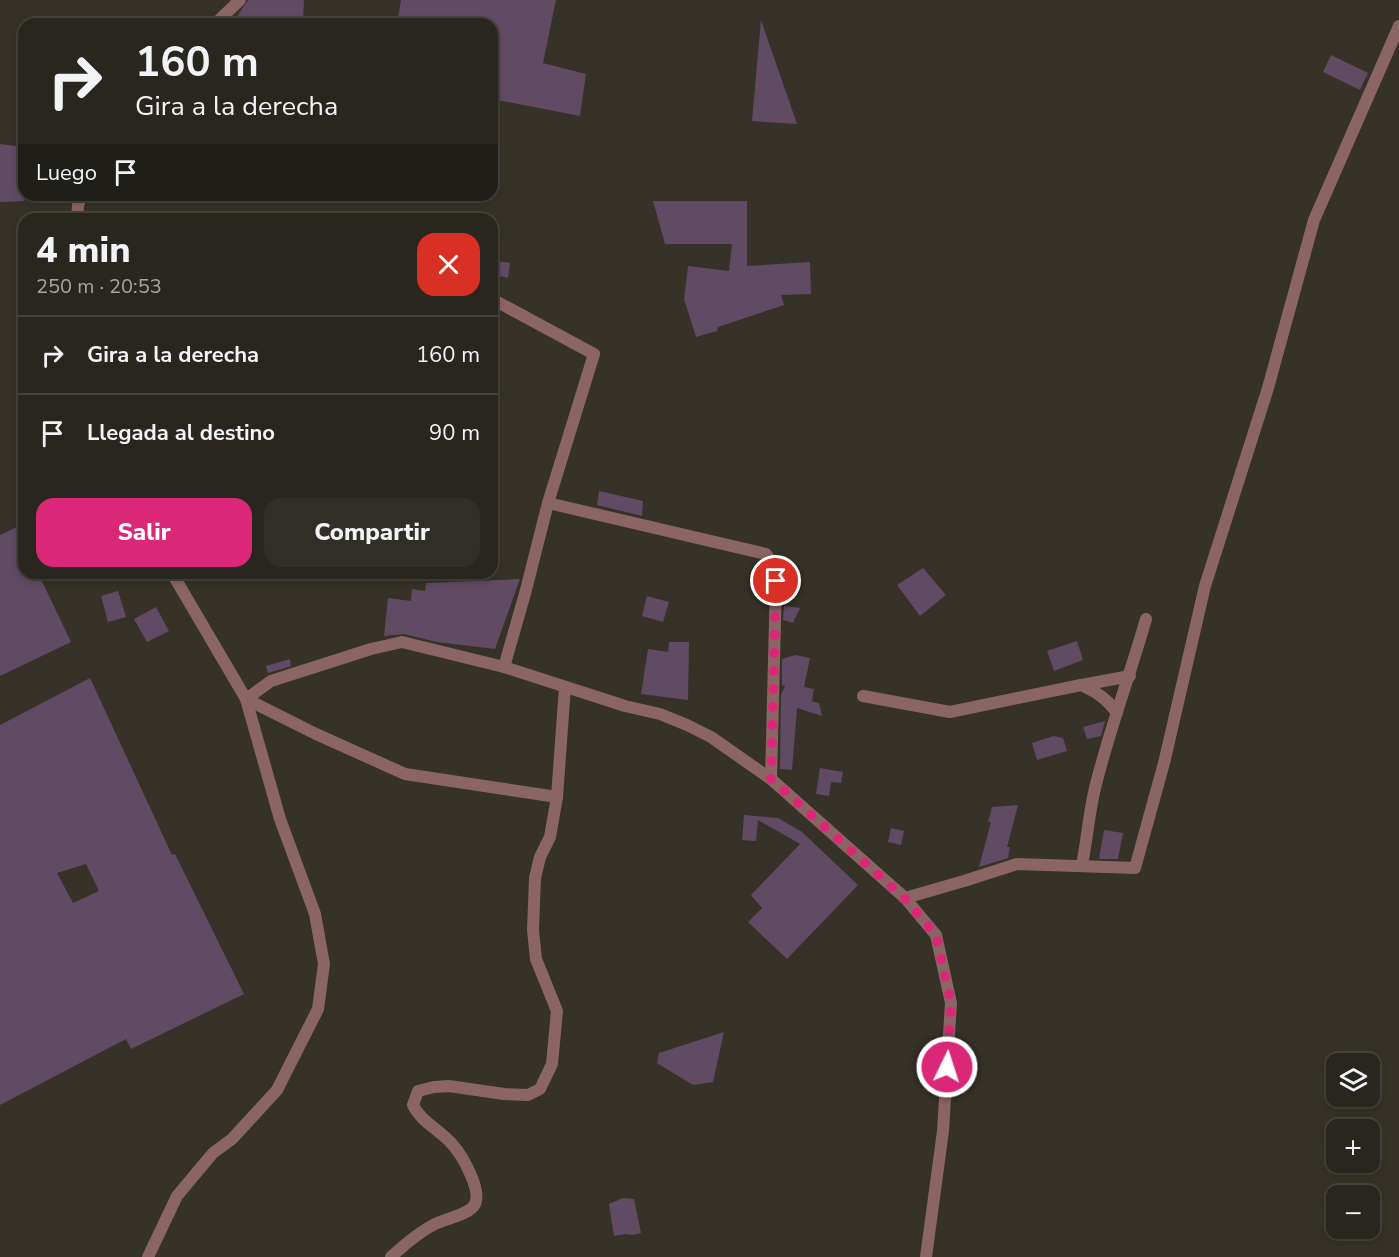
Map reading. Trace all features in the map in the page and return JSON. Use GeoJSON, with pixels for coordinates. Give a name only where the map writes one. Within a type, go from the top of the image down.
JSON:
{"type":"FeatureCollection","features":[{"type":"Feature","properties":{"kind":"street"},"geometry":{"type":"LineString","coordinates":[[221,18],[240,0]]}},
{"type":"Feature","properties":{"kind":"street"},"geometry":{"type":"LineString","coordinates":[[904,898],[1017,864],[1135,868],[1164,763],[1205,586],[1268,388],[1314,220],[1399,26]]}},
{"type":"Feature","properties":{"kind":"street"},"geometry":{"type":"LineString","coordinates":[[498,302],[594,354],[548,503],[504,667]]}},
{"type":"Feature","properties":{"kind":"street"},"geometry":{"type":"LineString","coordinates":[[548,503],[766,554],[772,560],[775,567],[777,611],[771,779]]}},
{"type":"Feature","properties":{"kind":"street"},"geometry":{"type":"LineString","coordinates":[[148,1257],[177,1196],[213,1153],[231,1140],[277,1090],[318,1009],[324,964],[315,914],[280,819],[246,699],[176,579]]}},
{"type":"Feature","properties":{"kind":"street"},"geometry":{"type":"LineString","coordinates":[[1083,866],[1095,790],[1146,619]]}},
{"type":"Feature","properties":{"kind":"street"},"geometry":{"type":"LineString","coordinates":[[246,699],[271,681],[371,649],[402,642],[504,667],[625,706],[660,714],[711,737],[771,779],[904,898],[936,935],[951,1003],[943,1131],[926,1257]]}},
{"type":"Feature","properties":{"kind":"street"},"geometry":{"type":"LineString","coordinates":[[863,696],[950,712],[1130,676]]}},
{"type":"Feature","properties":{"kind":"street"},"geometry":{"type":"LineString","coordinates":[[1081,686],[1097,692],[1117,712]]}},
{"type":"Feature","properties":{"kind":"street"},"geometry":{"type":"LineString","coordinates":[[391,1257],[408,1242],[435,1224],[465,1212],[477,1200],[475,1187],[462,1156],[451,1142],[417,1113],[413,1105],[418,1090],[434,1086],[449,1086],[528,1095],[540,1089],[552,1064],[557,1011],[536,959],[533,930],[535,878],[540,857],[550,837],[558,797],[565,687]]}},
{"type":"Feature","properties":{"kind":"street"},"geometry":{"type":"LineString","coordinates":[[246,699],[405,774],[558,797]]}},
{"type":"Feature","properties":{"kind":"building"},"geometry":{"type":"Polygon","coordinates":[[[248,0],[304,0],[303,18],[236,18],[248,0]]]}},
{"type":"Feature","properties":{"kind":"building"},"geometry":{"type":"Polygon","coordinates":[[[401,0],[556,0],[543,63],[586,74],[580,116],[498,100],[498,18],[398,18],[401,0]]]}},
{"type":"Feature","properties":{"kind":"building"},"geometry":{"type":"Polygon","coordinates":[[[761,20],[797,124],[752,121],[761,20]]]}},
{"type":"Feature","properties":{"kind":"building"},"geometry":{"type":"Polygon","coordinates":[[[1331,55],[1368,73],[1360,90],[1323,72],[1331,55]]]}},
{"type":"Feature","properties":{"kind":"building"},"geometry":{"type":"Polygon","coordinates":[[[0,144],[18,146],[18,201],[24,201],[0,202],[0,144]]]}},
{"type":"Feature","properties":{"kind":"building"},"geometry":{"type":"Polygon","coordinates":[[[653,201],[747,201],[747,266],[810,262],[811,294],[781,295],[784,305],[718,327],[717,331],[696,337],[684,299],[688,266],[729,271],[732,244],[665,244],[653,201]]]}},
{"type":"Feature","properties":{"kind":"building"},"geometry":{"type":"Polygon","coordinates":[[[498,261],[510,263],[508,278],[498,276],[498,261]]]}},
{"type":"Feature","properties":{"kind":"building"},"geometry":{"type":"Polygon","coordinates":[[[599,491],[643,501],[642,516],[597,505],[599,491]]]}},
{"type":"Feature","properties":{"kind":"building"},"geometry":{"type":"Polygon","coordinates":[[[17,527],[18,579],[41,579],[71,642],[0,676],[0,535],[17,527]]]}},
{"type":"Feature","properties":{"kind":"building"},"geometry":{"type":"Polygon","coordinates":[[[923,568],[946,595],[920,616],[897,585],[923,568]]]}},
{"type":"Feature","properties":{"kind":"building"},"geometry":{"type":"Polygon","coordinates":[[[520,579],[495,649],[437,642],[404,634],[384,636],[388,598],[411,601],[412,589],[425,591],[426,583],[520,579]]]}},
{"type":"Feature","properties":{"kind":"building"},"geometry":{"type":"Polygon","coordinates":[[[118,591],[126,617],[108,622],[101,596],[118,591]]]}},
{"type":"Feature","properties":{"kind":"building"},"geometry":{"type":"Polygon","coordinates":[[[647,596],[669,602],[663,622],[642,616],[647,596]]]}},
{"type":"Feature","properties":{"kind":"building"},"geometry":{"type":"Polygon","coordinates":[[[784,606],[800,608],[793,623],[783,620],[784,606]]]}},
{"type":"Feature","properties":{"kind":"building"},"geometry":{"type":"Polygon","coordinates":[[[156,607],[169,631],[147,642],[134,619],[156,607]]]}},
{"type":"Feature","properties":{"kind":"building"},"geometry":{"type":"Polygon","coordinates":[[[1077,641],[1083,660],[1054,671],[1047,651],[1077,641]]]}},
{"type":"Feature","properties":{"kind":"building"},"geometry":{"type":"Polygon","coordinates":[[[669,642],[689,642],[688,700],[641,694],[648,649],[668,652],[669,642]]]}},
{"type":"Feature","properties":{"kind":"building"},"geometry":{"type":"Polygon","coordinates":[[[795,655],[810,658],[804,687],[814,689],[812,701],[819,703],[822,716],[797,708],[792,770],[780,769],[781,695],[785,686],[782,685],[782,659],[795,655]]]}},
{"type":"Feature","properties":{"kind":"building"},"geometry":{"type":"Polygon","coordinates":[[[290,659],[291,666],[268,673],[266,666],[290,659]]]}},
{"type":"Feature","properties":{"kind":"building"},"geometry":{"type":"Polygon","coordinates":[[[90,678],[172,855],[175,854],[244,994],[131,1049],[126,1039],[0,1105],[0,725],[90,678]],[[86,864],[57,873],[73,903],[99,891],[86,864]]]}},
{"type":"Feature","properties":{"kind":"building"},"geometry":{"type":"Polygon","coordinates":[[[1105,721],[1101,736],[1087,739],[1083,727],[1105,721]]]}},
{"type":"Feature","properties":{"kind":"building"},"geometry":{"type":"Polygon","coordinates":[[[1054,736],[1063,738],[1067,751],[1037,760],[1032,743],[1054,736]]]}},
{"type":"Feature","properties":{"kind":"building"},"geometry":{"type":"Polygon","coordinates":[[[820,768],[843,772],[841,783],[831,782],[829,796],[816,794],[820,768]]]}},
{"type":"Feature","properties":{"kind":"building"},"geometry":{"type":"Polygon","coordinates":[[[1018,805],[1007,847],[1010,847],[1008,858],[979,867],[991,822],[988,822],[992,807],[1018,805]]]}},
{"type":"Feature","properties":{"kind":"building"},"geometry":{"type":"Polygon","coordinates":[[[744,815],[778,818],[802,832],[858,885],[787,959],[748,922],[762,908],[751,895],[800,844],[758,820],[756,841],[742,840],[744,815]]]}},
{"type":"Feature","properties":{"kind":"building"},"geometry":{"type":"Polygon","coordinates":[[[891,828],[904,831],[901,845],[888,842],[891,828]]]}},
{"type":"Feature","properties":{"kind":"building"},"geometry":{"type":"Polygon","coordinates":[[[1104,830],[1123,833],[1118,859],[1099,859],[1104,830]]]}},
{"type":"Feature","properties":{"kind":"building"},"geometry":{"type":"Polygon","coordinates":[[[724,1032],[713,1082],[693,1085],[657,1063],[659,1053],[724,1032]]]}},
{"type":"Feature","properties":{"kind":"building"},"geometry":{"type":"Polygon","coordinates":[[[623,1198],[634,1199],[641,1233],[614,1236],[609,1204],[623,1198]]]}},
{"type":"Feature","properties":{"kind":"route"},"geometry":{"type":"LineString","coordinates":[[776,581],[771,779],[904,898],[936,935],[951,1003],[947,1067]]}}]}
